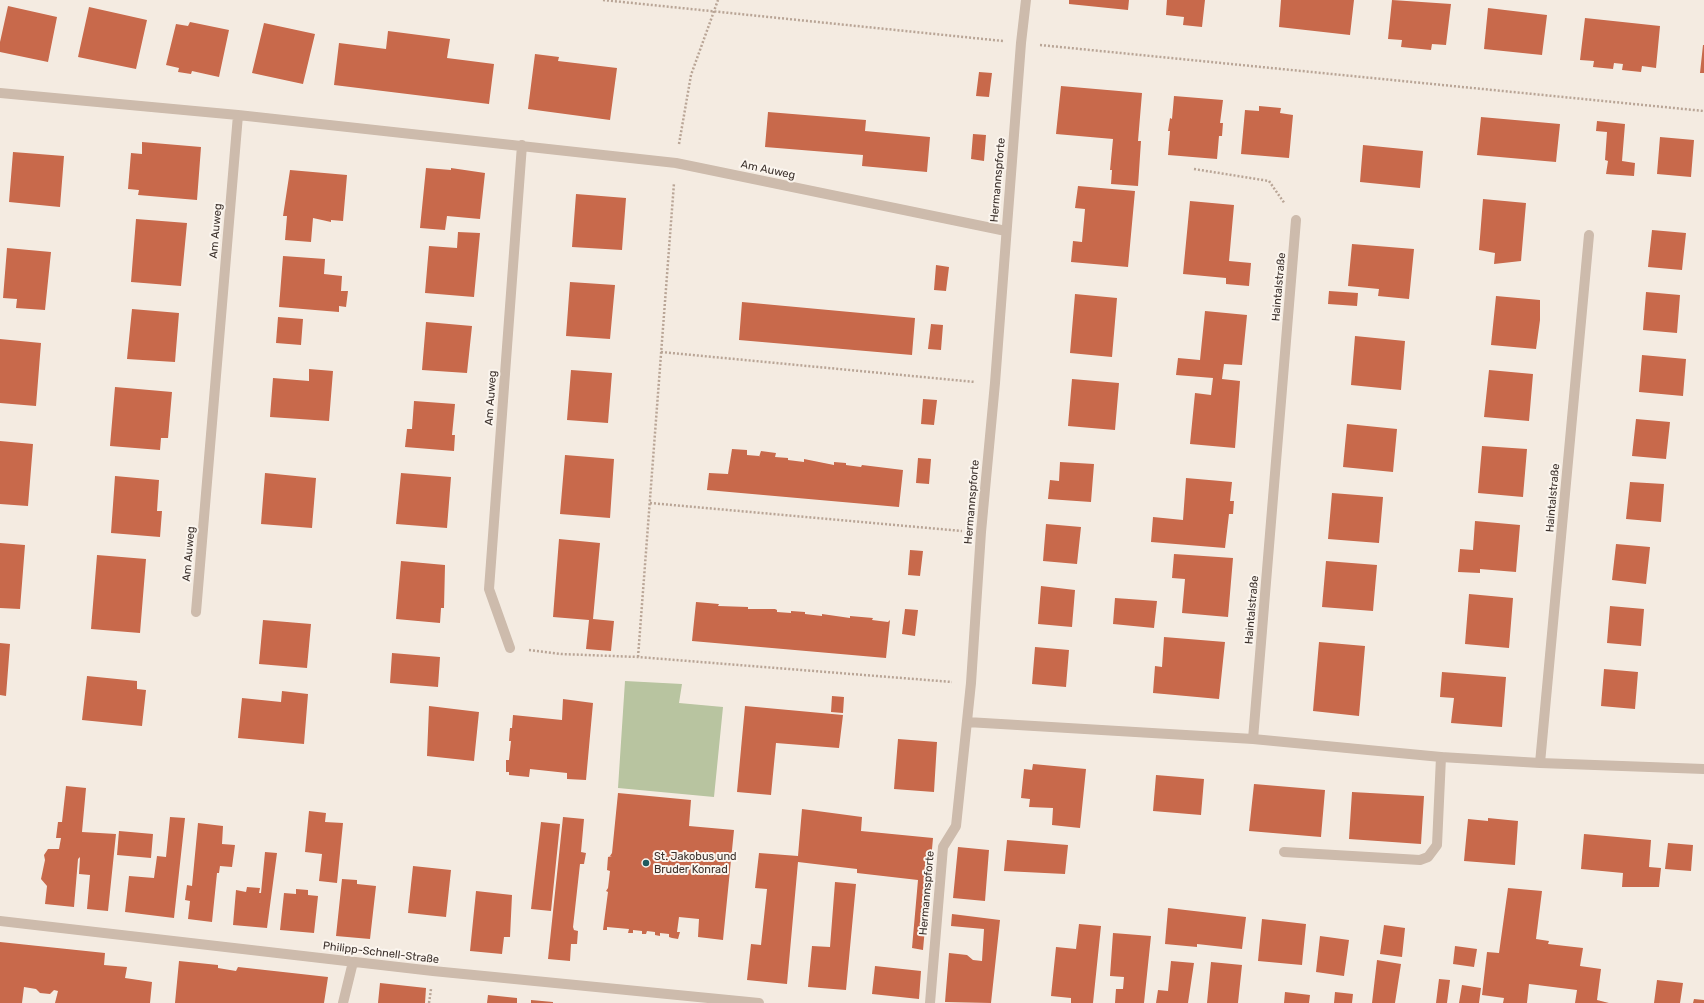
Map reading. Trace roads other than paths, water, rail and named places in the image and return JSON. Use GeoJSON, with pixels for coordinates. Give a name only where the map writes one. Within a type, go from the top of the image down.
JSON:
{"type":"FeatureCollection","features":[{"type":"Feature","properties":{"kind":"street","name":"Hermannspforte"},"geometry":{"type":"LineString","coordinates":[[930,1003],[943,846],[956,826],[971,683],[980,532],[995,384],[1021,43],[1026,0]]}},
{"type":"Feature","properties":{"kind":"street","name":"Am Auweg"},"geometry":{"type":"LineString","coordinates":[[0,93],[238,115],[522,145],[676,164],[1006,231]]}},
{"type":"Feature","properties":{"kind":"street","name":"Am Auweg"},"geometry":{"type":"LineString","coordinates":[[196,612],[238,115]]}},
{"type":"Feature","properties":{"kind":"street","name":"Am Auweg"},"geometry":{"type":"LineString","coordinates":[[510,648],[489,589],[522,145]]}},
{"type":"Feature","properties":{"kind":"street","name":"Haintalstraße"},"geometry":{"type":"LineString","coordinates":[[1253,739],[1296,220]]}},
{"type":"Feature","properties":{"kind":"street","name":"Haintalstraße"},"geometry":{"type":"LineString","coordinates":[[1540,763],[1589,235]]}},
{"type":"Feature","properties":{"kind":"street"},"geometry":{"type":"LineString","coordinates":[[967,722],[1253,739],[1441,757],[1540,763],[1704,768]]}},
{"type":"Feature","properties":{"kind":"street"},"geometry":{"type":"LineString","coordinates":[[1284,852],[1420,860],[1428,857],[1436,845],[1441,757]]}},
{"type":"Feature","properties":{"kind":"street","name":"Philipp-Schnell-Straße"},"geometry":{"type":"LineString","coordinates":[[0,921],[353,962],[759,1003]]}},
{"type":"Feature","properties":{"kind":"street"},"geometry":{"type":"LineString","coordinates":[[343,1003],[353,962]]}},
{"type":"Feature","properties":{"kind":"place","name":"St. Jakobus und Bruder Konrad"},"geometry":{"type":"Point","coordinates":[646,863]}}]}
